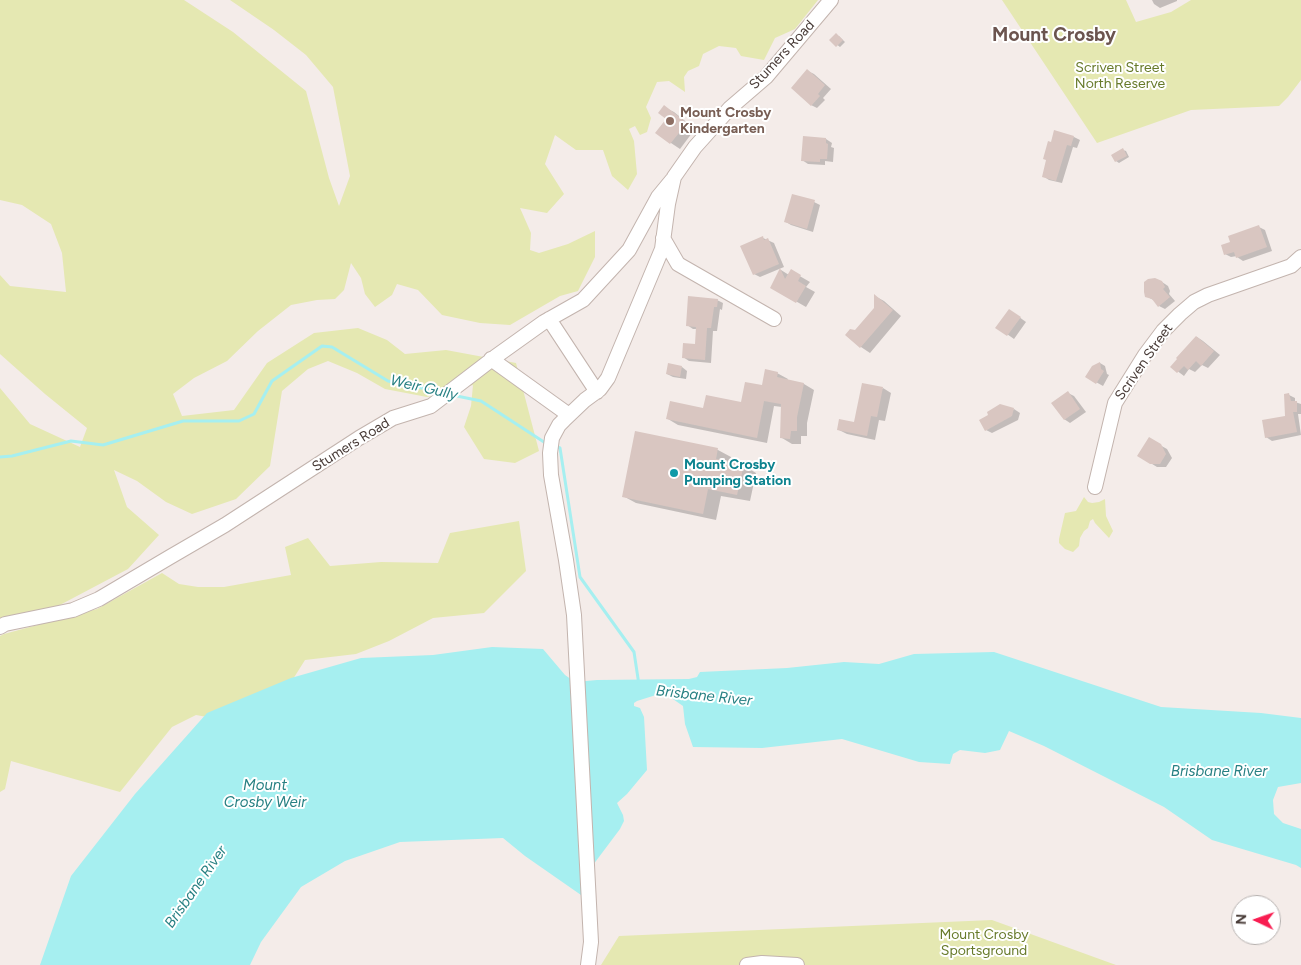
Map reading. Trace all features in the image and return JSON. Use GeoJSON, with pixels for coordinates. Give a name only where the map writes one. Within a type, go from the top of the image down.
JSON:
{"type":"FeatureCollection","features":[{"type":"Feature","properties":{"kind":"street","name":"Stumers Road"},"geometry":{"type":"LineString","coordinates":[[0,627],[5,624],[73,610],[99,599],[225,525],[393,418],[432,406],[491,359],[549,319],[583,300],[629,250],[658,198],[695,147],[730,108],[766,77],[831,0]]}},
{"type":"Feature","properties":{"kind":"street","name":"Stumers Road"},"geometry":{"type":"LineString","coordinates":[[588,965],[591,942],[574,614],[551,475],[550,452],[552,438],[559,425],[586,400],[598,392],[608,378],[662,249],[674,177]]}},
{"type":"Feature","properties":{"kind":"street"},"geometry":{"type":"LineString","coordinates":[[663,238],[678,264],[774,320]]}},
{"type":"Feature","properties":{"kind":"street","name":"Scriven Street"},"geometry":{"type":"LineString","coordinates":[[1095,487],[1115,403],[1145,355],[1163,331],[1194,302],[1208,295],[1291,266],[1301,257]]}},
{"type":"Feature","properties":{"kind":"street"},"geometry":{"type":"LineString","coordinates":[[549,319],[598,392]]}},
{"type":"Feature","properties":{"kind":"street"},"geometry":{"type":"LineString","coordinates":[[491,359],[569,415]]}},
{"type":"Feature","properties":{"kind":"street"},"geometry":{"type":"LineString","coordinates":[[747,965],[762,963],[797,965]]}},
{"type":"Feature","properties":{"kind":"green space"},"geometry":{"type":"Polygon","coordinates":[[[0,0],[184,0],[233,32],[306,91],[329,178],[339,206],[350,176],[333,87],[306,55],[230,0],[818,0],[795,29],[775,38],[764,60],[741,56],[736,48],[719,46],[703,54],[699,66],[688,71],[684,77],[685,92],[669,81],[657,82],[646,107],[651,118],[647,132],[640,135],[635,126],[629,129],[634,141],[637,174],[628,190],[612,176],[603,150],[576,150],[555,135],[545,164],[564,194],[547,213],[520,208],[531,233],[530,250],[539,253],[568,244],[595,231],[595,257],[578,291],[560,296],[510,325],[480,323],[442,315],[418,290],[397,284],[392,295],[375,307],[365,294],[361,278],[351,263],[344,290],[335,299],[291,305],[258,331],[227,361],[194,378],[173,394],[182,416],[234,410],[267,363],[314,333],[358,328],[387,340],[405,354],[446,350],[516,363],[539,451],[515,463],[484,459],[464,427],[471,406],[473,385],[427,397],[385,389],[357,373],[328,361],[308,369],[282,391],[270,466],[236,499],[192,514],[166,502],[137,481],[114,470],[127,507],[159,535],[128,569],[58,606],[0,619],[0,388],[30,424],[80,447],[87,428],[0,354],[0,275],[10,286],[66,292],[62,253],[51,224],[22,205],[0,200],[0,0]]]}},
{"type":"Feature","properties":{"kind":"green space","name":"Scriven Street North Reserve"},"geometry":{"type":"Polygon","coordinates":[[[1002,0],[1126,0],[1136,22],[1171,12],[1191,0],[1301,0],[1301,80],[1279,106],[1191,110],[1097,143],[1002,0]]]}},
{"type":"Feature","properties":{"kind":"green space"},"geometry":{"type":"Polygon","coordinates":[[[1084,497],[1088,502],[1092,503],[1105,499],[1106,516],[1113,531],[1109,538],[1093,519],[1080,538],[1079,546],[1073,552],[1065,549],[1059,543],[1059,539],[1065,513],[1076,511],[1084,497]]]}},
{"type":"Feature","properties":{"kind":"green space"},"geometry":{"type":"Polygon","coordinates":[[[519,521],[526,571],[484,613],[433,618],[389,641],[356,654],[305,660],[283,695],[229,721],[196,715],[172,727],[120,792],[11,761],[5,789],[0,792],[0,636],[97,609],[162,573],[179,584],[198,587],[224,587],[291,575],[285,547],[308,538],[330,566],[381,562],[438,563],[450,533],[519,521]]]}},
{"type":"Feature","properties":{"kind":"green space","name":"Mount Crosby Sportsground"},"geometry":{"type":"Polygon","coordinates":[[[992,920],[1116,965],[601,965],[619,936],[992,920]]]}},
{"type":"Feature","properties":{"kind":"water"},"geometry":{"type":"Polygon","coordinates":[[[492,647],[543,649],[565,675],[575,682],[689,679],[697,677],[700,672],[787,668],[844,662],[879,664],[914,654],[994,652],[1161,707],[1261,713],[1301,718],[1301,783],[1278,787],[1273,800],[1274,814],[1283,823],[1301,829],[1301,868],[1212,840],[1164,807],[1044,746],[1009,731],[1000,750],[985,753],[960,750],[953,754],[950,764],[919,762],[842,739],[762,748],[693,747],[685,724],[683,706],[670,697],[656,695],[634,703],[634,706],[640,708],[644,717],[647,770],[617,803],[624,821],[593,865],[586,893],[581,895],[525,856],[503,838],[400,842],[345,861],[301,887],[261,942],[250,965],[40,965],[71,876],[135,794],[207,713],[291,678],[361,658],[433,655],[492,647]]]}},
{"type":"Feature","properties":{"kind":"building"},"geometry":{"type":"Polygon","coordinates":[[[836,33],[843,40],[836,47],[829,40],[836,33]]]}},
{"type":"Feature","properties":{"kind":"building"},"geometry":{"type":"Polygon","coordinates":[[[807,69],[825,85],[818,94],[820,96],[811,106],[791,88],[807,69]]]}},
{"type":"Feature","properties":{"kind":"building"},"geometry":{"type":"Polygon","coordinates":[[[664,105],[687,123],[670,144],[655,133],[666,119],[658,113],[664,105]]]}},
{"type":"Feature","properties":{"kind":"building"},"geometry":{"type":"Polygon","coordinates":[[[1054,130],[1074,136],[1071,146],[1067,145],[1056,181],[1042,177],[1046,160],[1043,159],[1048,141],[1051,142],[1054,130]]]}},
{"type":"Feature","properties":{"kind":"building"},"geometry":{"type":"Polygon","coordinates":[[[803,136],[826,138],[826,143],[828,144],[827,159],[820,159],[820,162],[801,161],[803,136]]]}},
{"type":"Feature","properties":{"kind":"building"},"geometry":{"type":"Polygon","coordinates":[[[1123,148],[1127,156],[1115,162],[1111,155],[1123,148]]]}},
{"type":"Feature","properties":{"kind":"building"},"geometry":{"type":"Polygon","coordinates":[[[792,194],[815,200],[807,229],[784,222],[792,194]]]}},
{"type":"Feature","properties":{"kind":"building"},"geometry":{"type":"Polygon","coordinates":[[[1259,225],[1267,247],[1236,258],[1234,252],[1224,255],[1221,245],[1230,242],[1228,236],[1259,225]]]}},
{"type":"Feature","properties":{"kind":"building"},"geometry":{"type":"Polygon","coordinates":[[[763,236],[764,240],[768,238],[779,264],[753,275],[740,246],[763,236]]]}},
{"type":"Feature","properties":{"kind":"building"},"geometry":{"type":"Polygon","coordinates":[[[780,268],[785,279],[791,269],[801,275],[798,281],[806,286],[796,303],[770,288],[780,268]]]}},
{"type":"Feature","properties":{"kind":"building"},"geometry":{"type":"Polygon","coordinates":[[[1155,278],[1162,281],[1165,287],[1163,289],[1170,297],[1158,307],[1152,299],[1145,297],[1144,292],[1144,282],[1155,278]]]}},
{"type":"Feature","properties":{"kind":"building"},"geometry":{"type":"Polygon","coordinates":[[[874,294],[893,310],[860,348],[845,335],[850,329],[855,330],[874,308],[874,294]]]}},
{"type":"Feature","properties":{"kind":"building"},"geometry":{"type":"Polygon","coordinates":[[[688,296],[718,299],[717,307],[714,307],[711,328],[707,328],[705,360],[682,358],[683,343],[695,344],[696,327],[686,326],[688,296]]]}},
{"type":"Feature","properties":{"kind":"building"},"geometry":{"type":"Polygon","coordinates":[[[1009,309],[1021,317],[1007,336],[995,328],[1009,309]]]}},
{"type":"Feature","properties":{"kind":"building"},"geometry":{"type":"Polygon","coordinates":[[[1196,336],[1214,351],[1201,366],[1196,361],[1188,370],[1184,366],[1177,373],[1170,367],[1196,336]]]}},
{"type":"Feature","properties":{"kind":"building"},"geometry":{"type":"Polygon","coordinates":[[[1100,362],[1101,369],[1104,371],[1096,384],[1085,377],[1092,366],[1100,362]]]}},
{"type":"Feature","properties":{"kind":"building"},"geometry":{"type":"Polygon","coordinates":[[[668,363],[682,366],[680,377],[666,374],[668,363]]]}},
{"type":"Feature","properties":{"kind":"building"},"geometry":{"type":"Polygon","coordinates":[[[765,369],[778,372],[777,377],[804,383],[797,417],[797,431],[791,431],[790,439],[780,438],[781,404],[764,401],[757,438],[666,419],[670,401],[703,408],[706,395],[741,402],[745,382],[762,385],[765,369]]]}},
{"type":"Feature","properties":{"kind":"building"},"geometry":{"type":"Polygon","coordinates":[[[862,383],[883,387],[877,417],[871,416],[867,436],[837,430],[839,419],[854,422],[862,383]]]}},
{"type":"Feature","properties":{"kind":"building"},"geometry":{"type":"Polygon","coordinates":[[[1068,391],[1080,409],[1064,420],[1051,403],[1068,391]]]}},
{"type":"Feature","properties":{"kind":"building"},"geometry":{"type":"Polygon","coordinates":[[[1289,393],[1291,401],[1297,401],[1297,412],[1293,412],[1297,432],[1265,438],[1262,420],[1285,416],[1284,394],[1289,393]]]}},
{"type":"Feature","properties":{"kind":"building"},"geometry":{"type":"Polygon","coordinates":[[[1000,404],[1014,408],[1012,416],[985,431],[979,420],[988,415],[987,412],[1000,404]]]}},
{"type":"Feature","properties":{"kind":"building","name":"Mount Crosby Pumping Station"},"geometry":{"type":"Polygon","coordinates":[[[635,431],[718,448],[716,459],[744,464],[737,495],[708,489],[703,514],[622,497],[635,431]]]}},
{"type":"Feature","properties":{"kind":"building"},"geometry":{"type":"Polygon","coordinates":[[[1149,437],[1161,444],[1166,454],[1160,464],[1150,464],[1137,456],[1149,437]]]}},
{"type":"Feature","properties":{"kind":"waterway","name":"Weir Gully"},"geometry":{"type":"LineString","coordinates":[[0,457],[12,456],[71,441],[103,445],[183,421],[239,421],[254,414],[272,381],[322,346],[332,347],[388,381],[441,392]]}},
{"type":"Feature","properties":{"kind":"waterway","name":"Weir Gully"},"geometry":{"type":"LineString","coordinates":[[452,395],[481,401],[547,444]]}},
{"type":"Feature","properties":{"kind":"waterway","name":"Weir Gully"},"geometry":{"type":"LineString","coordinates":[[555,446],[560,448],[580,577],[634,652],[639,685]]}},
{"type":"Feature","properties":{"kind":"place","name":"Mount Crosby Kindergarten"},"geometry":{"type":"Point","coordinates":[670,121]}},
{"type":"Feature","properties":{"kind":"place","name":"Mount Crosby Pumping Station"},"geometry":{"type":"Point","coordinates":[674,473]}},
{"type":"Feature","properties":{"kind":"district","name":"Mount Crosby"},"geometry":{"type":"Point","coordinates":[1054,35]}},
{"type":"Feature","properties":{"kind":"water label","name":"Brisbane River"},"geometry":{"type":"Point","coordinates":[704,696]}},
{"type":"Feature","properties":{"kind":"water label","name":"Brisbane River"},"geometry":{"type":"Point","coordinates":[1219,772]}},
{"type":"Feature","properties":{"kind":"water label","name":"Mount Crosby Weir"},"geometry":{"type":"Point","coordinates":[265,794]}},
{"type":"Feature","properties":{"kind":"water label","name":"Brisbane River"},"geometry":{"type":"Point","coordinates":[196,887]}}]}
